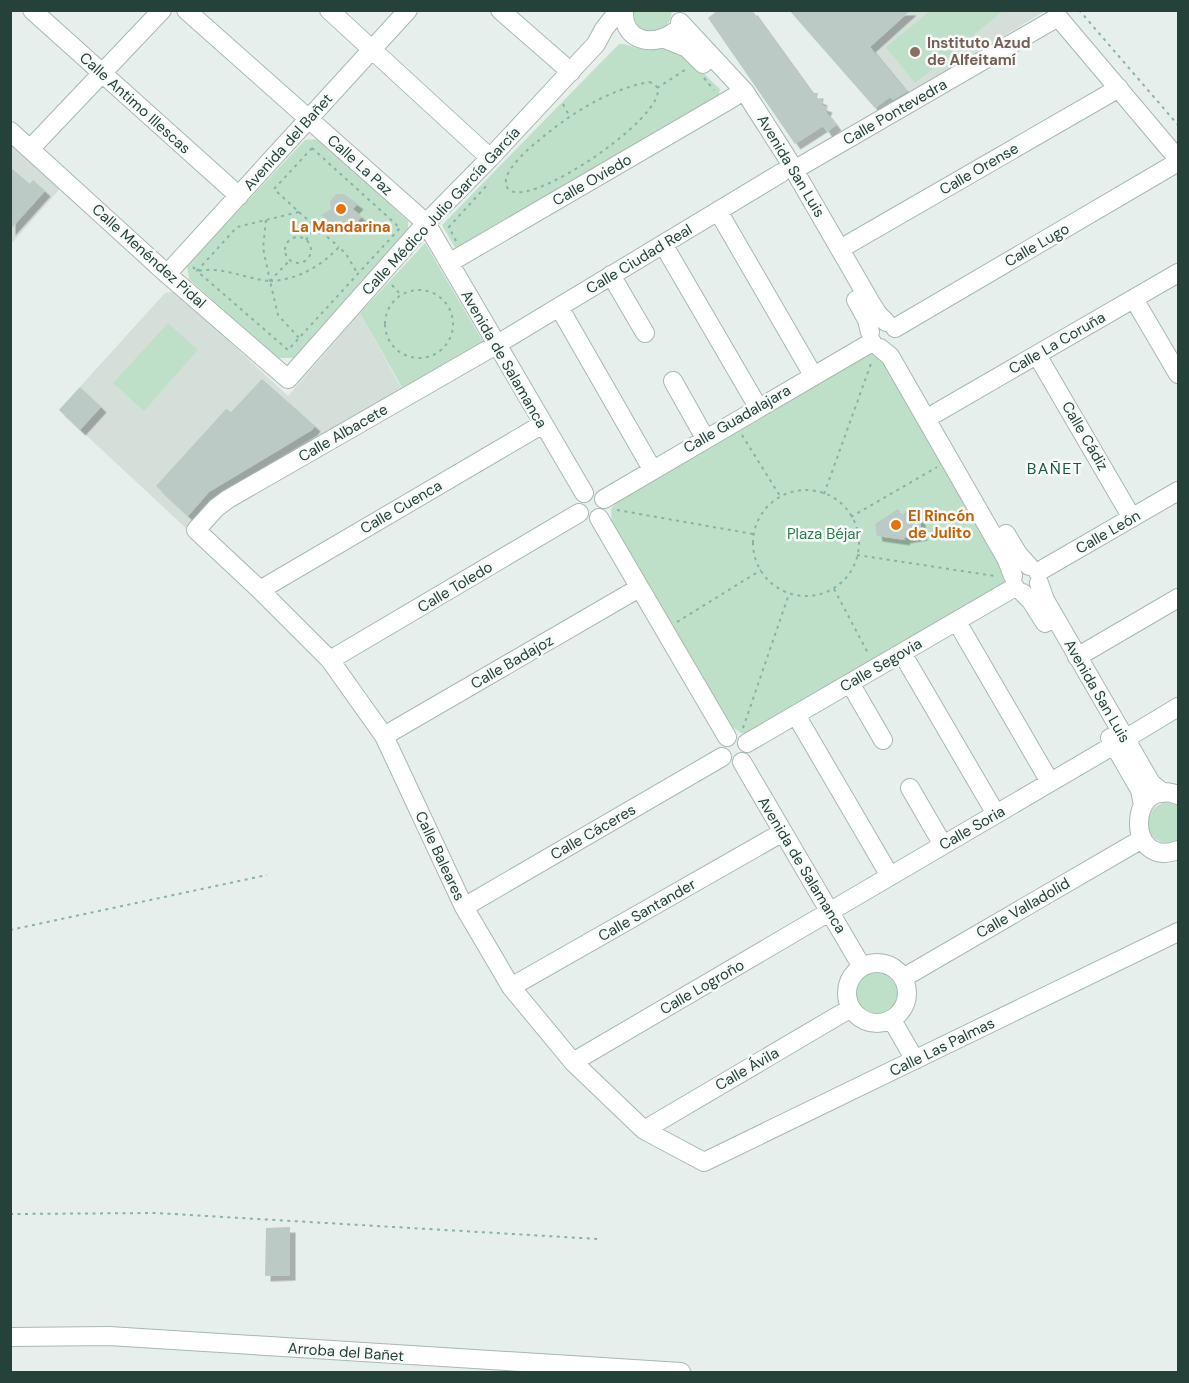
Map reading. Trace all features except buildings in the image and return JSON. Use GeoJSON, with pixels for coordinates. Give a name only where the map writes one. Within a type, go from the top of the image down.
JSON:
{"type":"FeatureCollection","features":[{"type":"Feature","properties":{"kind":"street","name":"Calle Antimo Illescas"},"geometry":{"type":"LineString","coordinates":[[32,10],[239,196]]}},
{"type":"Feature","properties":{"kind":"street"},"geometry":{"type":"LineString","coordinates":[[30,149],[162,10]]}},
{"type":"Feature","properties":{"kind":"street","name":"Calle La Paz"},"geometry":{"type":"LineString","coordinates":[[186,10],[426,223]]}},
{"type":"Feature","properties":{"kind":"street"},"geometry":{"type":"LineString","coordinates":[[329,10],[490,158]]}},
{"type":"Feature","properties":{"kind":"street","name":"Avenida del Bañet"},"geometry":{"type":"LineString","coordinates":[[167,274],[408,10]]}},
{"type":"Feature","properties":{"kind":"street"},"geometry":{"type":"LineString","coordinates":[[500,10],[571,72]]}},
{"type":"Feature","properties":{"kind":"street","name":"Calle Médico Julio García García"},"geometry":{"type":"LineString","coordinates":[[288,379],[426,223],[571,72],[596,44],[619,10]]}},
{"type":"Feature","properties":{"kind":"street"},"geometry":{"type":"LineString","coordinates":[[624,10],[626,26],[633,34],[643,40],[654,42],[665,39],[674,32],[680,16]]}},
{"type":"Feature","properties":{"kind":"street","name":"Avenida San Luis"},"geometry":{"type":"LineString","coordinates":[[680,16],[745,92],[867,320],[875,342],[890,356],[1007,560],[1016,584],[1037,610],[1119,742],[1151,783],[1171,794]]}},
{"type":"Feature","properties":{"kind":"street","name":"Calle Pontevedra"},"geometry":{"type":"LineString","coordinates":[[788,172],[1058,17],[1119,88]]}},
{"type":"Feature","properties":{"kind":"street","name":"Calle Médico Julio García García"},"geometry":{"type":"LineString","coordinates":[[596,44],[616,33],[633,34]]}},
{"type":"Feature","properties":{"kind":"street","name":"Avenida San Luis"},"geometry":{"type":"LineString","coordinates":[[665,39],[687,48],[728,100],[753,122],[840,249],[878,314],[892,329],[899,350],[1018,554],[1035,574],[1045,600],[1077,657],[1119,742],[1140,790],[1143,805]]}},
{"type":"Feature","properties":{"kind":"street"},"geometry":{"type":"LineString","coordinates":[[1119,88],[1179,161]]}},
{"type":"Feature","properties":{"kind":"street","name":"Calle Orense"},"geometry":{"type":"LineString","coordinates":[[840,249],[1119,88]]}},
{"type":"Feature","properties":{"kind":"street","name":"Calle Oviedo"},"geometry":{"type":"LineString","coordinates":[[449,263],[728,100]]}},
{"type":"Feature","properties":{"kind":"street","name":"Calle Menéndez Pidal"},"geometry":{"type":"LineString","coordinates":[[10,131],[167,274],[288,379]]}},
{"type":"Feature","properties":{"kind":"street","name":"Calle Lugo"},"geometry":{"type":"LineString","coordinates":[[892,329],[1179,161]]}},
{"type":"Feature","properties":{"kind":"street","name":"Calle Ciudad Real"},"geometry":{"type":"LineString","coordinates":[[496,345],[718,211],[788,172]]}},
{"type":"Feature","properties":{"kind":"street"},"geometry":{"type":"LineString","coordinates":[[718,211],[813,375]]}},
{"type":"Feature","properties":{"kind":"street","name":"Avenida de Salamanca"},"geometry":{"type":"LineString","coordinates":[[426,223],[584,493]]}},
{"type":"Feature","properties":{"kind":"street"},"geometry":{"type":"LineString","coordinates":[[663,244],[758,407]]}},
{"type":"Feature","properties":{"kind":"street","name":"Calle La Coruña"},"geometry":{"type":"LineString","coordinates":[[936,413],[1179,273]]}},
{"type":"Feature","properties":{"kind":"street"},"geometry":{"type":"LineString","coordinates":[[611,276],[645,333]]}},
{"type":"Feature","properties":{"kind":"street"},"geometry":{"type":"LineString","coordinates":[[1134,298],[1179,374]]}},
{"type":"Feature","properties":{"kind":"street"},"geometry":{"type":"LineString","coordinates":[[559,307],[652,468]]}},
{"type":"Feature","properties":{"kind":"street"},"geometry":{"type":"LineString","coordinates":[[876,323],[892,329],[890,347],[875,342],[876,323]]}},
{"type":"Feature","properties":{"kind":"street","name":"Calle Guadalajara"},"geometry":{"type":"LineString","coordinates":[[603,508],[652,468],[875,342]]}},
{"type":"Feature","properties":{"kind":"street","name":"Calle Albacete"},"geometry":{"type":"LineString","coordinates":[[196,530],[216,508],[228,499],[496,345]]}},
{"type":"Feature","properties":{"kind":"street","name":"Calle Cádiz"},"geometry":{"type":"LineString","coordinates":[[1037,355],[1132,518]]}},
{"type":"Feature","properties":{"kind":"street"},"geometry":{"type":"LineString","coordinates":[[673,381],[705,438]]}},
{"type":"Feature","properties":{"kind":"street","name":"Calle Cuenca"},"geometry":{"type":"LineString","coordinates":[[260,590],[543,424]]}},
{"type":"Feature","properties":{"kind":"street","name":"Calle León"},"geometry":{"type":"LineString","coordinates":[[1035,574],[1179,491]]}},
{"type":"Feature","properties":{"kind":"street"},"geometry":{"type":"LineString","coordinates":[[603,508],[588,520],[579,513],[578,502],[584,493],[595,492],[603,508],[639,588],[664,630],[738,739],[748,754],[742,762],[731,764],[722,757],[720,746],[738,739]]}},
{"type":"Feature","properties":{"kind":"street","name":"Calle Toledo"},"geometry":{"type":"LineString","coordinates":[[330,660],[579,513]]}},
{"type":"Feature","properties":{"kind":"street","name":"Calle Baleares"},"geometry":{"type":"LineString","coordinates":[[196,530],[330,660],[384,736],[464,907],[511,987],[573,1062],[644,1130],[704,1162]]}},
{"type":"Feature","properties":{"kind":"street"},"geometry":{"type":"LineString","coordinates":[[1019,568],[1035,574],[1033,591],[1016,584],[1019,568]]}},
{"type":"Feature","properties":{"kind":"street","name":"Calle Segovia"},"geometry":{"type":"LineString","coordinates":[[738,739],[796,715],[957,622],[1016,584]]}},
{"type":"Feature","properties":{"kind":"street","name":"Calle Badajoz"},"geometry":{"type":"LineString","coordinates":[[384,736],[639,588]]}},
{"type":"Feature","properties":{"kind":"street"},"geometry":{"type":"LineString","coordinates":[[1077,657],[1179,598]]}},
{"type":"Feature","properties":{"kind":"street"},"geometry":{"type":"LineString","coordinates":[[957,622],[1050,782]]}},
{"type":"Feature","properties":{"kind":"street"},"geometry":{"type":"LineString","coordinates":[[902,653],[996,814]]}},
{"type":"Feature","properties":{"kind":"street"},"geometry":{"type":"LineString","coordinates":[[850,683],[883,740]]}},
{"type":"Feature","properties":{"kind":"street","name":"Calle Soria"},"geometry":{"type":"LineString","coordinates":[[830,912],[1179,707]]}},
{"type":"Feature","properties":{"kind":"street"},"geometry":{"type":"LineString","coordinates":[[796,715],[890,876]]}},
{"type":"Feature","properties":{"kind":"street","name":"Calle Cáceres"},"geometry":{"type":"LineString","coordinates":[[464,907],[722,757]]}},
{"type":"Feature","properties":{"kind":"street","name":"Avenida de Salamanca"},"geometry":{"type":"LineString","coordinates":[[742,762],[862,967]]}},
{"type":"Feature","properties":{"kind":"street"},"geometry":{"type":"LineString","coordinates":[[910,788],[943,845]]}},
{"type":"Feature","properties":{"kind":"street"},"geometry":{"type":"LineString","coordinates":[[1171,794],[1152,797],[1143,805],[1138,828],[1142,839],[1150,847],[1161,852],[1177,853]]}},
{"type":"Feature","properties":{"kind":"street","name":"Calle Santander"},"geometry":{"type":"LineString","coordinates":[[511,987],[783,832]]}},
{"type":"Feature","properties":{"kind":"street","name":"Calle Valladolid"},"geometry":{"type":"LineString","coordinates":[[903,978],[1142,839]]}},
{"type":"Feature","properties":{"kind":"street","name":"Calle Logroño"},"geometry":{"type":"LineString","coordinates":[[573,1062],[830,912]]}},
{"type":"Feature","properties":{"kind":"street","name":"Calle Las Palmas"},"geometry":{"type":"LineString","coordinates":[[704,1162],[1179,932]]}},
{"type":"Feature","properties":{"kind":"street"},"geometry":{"type":"LineString","coordinates":[[873,963],[885,964],[896,969],[903,978],[907,989],[906,1001],[901,1012],[892,1020],[881,1023],[869,1022],[859,1017],[851,1008],[847,997],[848,986],[862,967],[873,963]]}},
{"type":"Feature","properties":{"kind":"street","name":"Calle Ávila"},"geometry":{"type":"LineString","coordinates":[[644,1130],[851,1008]]}},
{"type":"Feature","properties":{"kind":"street"},"geometry":{"type":"LineString","coordinates":[[892,1020],[915,1060]]}},
{"type":"Feature","properties":{"kind":"street","name":"Arroba del Bañet"},"geometry":{"type":"LineString","coordinates":[[10,1337],[109,1336],[681,1372]]}},
{"type":"Feature","properties":{"kind":"path"},"geometry":{"type":"LineString","coordinates":[[1079,10],[1179,125]]}},
{"type":"Feature","properties":{"kind":"path"},"geometry":{"type":"LineString","coordinates":[[657,88],[693,65]]}},
{"type":"Feature","properties":{"kind":"path"},"geometry":{"type":"LineString","coordinates":[[700,72],[712,87],[728,100]]}},
{"type":"Feature","properties":{"kind":"path"},"geometry":{"type":"LineString","coordinates":[[649,82],[657,88],[659,92],[657,100],[646,114],[610,148],[557,179],[516,192],[508,189],[506,176],[519,159],[570,117],[607,95],[630,86],[649,82]]}},
{"type":"Feature","properties":{"kind":"path"},"geometry":{"type":"LineString","coordinates":[[562,102],[570,117]]}},
{"type":"Feature","properties":{"kind":"path"},"geometry":{"type":"LineString","coordinates":[[197,271],[288,350],[358,274],[400,228],[312,148],[274,189],[346,254],[358,274]]}},
{"type":"Feature","properties":{"kind":"path"},"geometry":{"type":"LineString","coordinates":[[473,250],[468,241],[459,247],[448,227],[494,177]]}},
{"type":"Feature","properties":{"kind":"path"},"geometry":{"type":"LineString","coordinates":[[197,271],[237,227],[299,212]]}},
{"type":"Feature","properties":{"kind":"path"},"geometry":{"type":"LineString","coordinates":[[266,220],[263,248],[278,315],[299,338]]}},
{"type":"Feature","properties":{"kind":"path"},"geometry":{"type":"LineString","coordinates":[[306,240],[315,226]]}},
{"type":"Feature","properties":{"kind":"path"},"geometry":{"type":"LineString","coordinates":[[296,237],[306,240],[311,250],[309,258],[296,263],[290,261],[285,252],[289,241],[296,237]]}},
{"type":"Feature","properties":{"kind":"path"},"geometry":{"type":"LineString","coordinates":[[197,271],[219,270],[270,281],[288,279],[315,268],[339,247]]}},
{"type":"Feature","properties":{"kind":"path"},"geometry":{"type":"LineString","coordinates":[[270,281],[290,261]]}},
{"type":"Feature","properties":{"kind":"path"},"geometry":{"type":"LineString","coordinates":[[417,290],[427,291],[441,298],[449,309],[452,320],[451,335],[447,343],[435,354],[420,358],[408,357],[400,353],[389,342],[385,332],[388,310],[397,298],[405,293],[417,290]]}},
{"type":"Feature","properties":{"kind":"path"},"geometry":{"type":"LineString","coordinates":[[824,494],[875,342]]}},
{"type":"Feature","properties":{"kind":"path"},"geometry":{"type":"LineString","coordinates":[[734,421],[780,496]]}},
{"type":"Feature","properties":{"kind":"path"},"geometry":{"type":"LineString","coordinates":[[851,517],[950,459]]}},
{"type":"Feature","properties":{"kind":"path"},"geometry":{"type":"LineString","coordinates":[[800,490],[818,491],[835,499],[848,511],[856,527],[859,546],[854,566],[834,589],[808,597],[789,594],[777,588],[763,576],[754,558],[753,534],[762,512],[780,496],[800,490]]}},
{"type":"Feature","properties":{"kind":"path"},"geometry":{"type":"LineString","coordinates":[[603,508],[753,534]]}},
{"type":"Feature","properties":{"kind":"path"},"geometry":{"type":"LineString","coordinates":[[857,555],[1016,584]]}},
{"type":"Feature","properties":{"kind":"path"},"geometry":{"type":"LineString","coordinates":[[664,630],[760,570]]}},
{"type":"Feature","properties":{"kind":"path"},"geometry":{"type":"LineString","coordinates":[[834,589],[876,668]]}},
{"type":"Feature","properties":{"kind":"path"},"geometry":{"type":"LineString","coordinates":[[738,739],[789,594]]}},
{"type":"Feature","properties":{"kind":"path"},"geometry":{"type":"LineString","coordinates":[[10,930],[267,875]]}},
{"type":"Feature","properties":{"kind":"path"},"geometry":{"type":"LineString","coordinates":[[10,1214],[156,1214],[598,1239]]}},
{"type":"Feature","properties":{"kind":"shaded area","name":"Instituto Azud de Alfeitamí"},"geometry":{"type":"Polygon","coordinates":[[[818,11],[1045,11],[895,102],[818,11]]]}},
{"type":"Feature","properties":{"kind":"shaded area"},"geometry":{"type":"Polygon","coordinates":[[[11,133],[66,182],[11,244],[11,133]]]}},
{"type":"Feature","properties":{"kind":"shaded area"},"geometry":{"type":"Polygon","coordinates":[[[175,291],[288,396],[360,313],[403,391],[223,491],[188,530],[59,410],[165,293],[175,291]]]}},
{"type":"Feature","properties":{"kind":"green space"},"geometry":{"type":"Polygon","coordinates":[[[672,10],[666,27],[653,33],[640,28],[632,11],[672,10]]]}},
{"type":"Feature","properties":{"kind":"green space"},"geometry":{"type":"Polygon","coordinates":[[[931,10],[1003,11],[915,83],[886,47],[931,10]]]}},
{"type":"Feature","properties":{"kind":"green space"},"geometry":{"type":"Polygon","coordinates":[[[619,44],[646,50],[667,48],[678,51],[720,89],[718,100],[457,251],[442,225],[619,44]]]}},
{"type":"Feature","properties":{"kind":"green space"},"geometry":{"type":"Polygon","coordinates":[[[319,139],[408,221],[408,233],[294,358],[277,358],[189,279],[187,265],[305,140],[319,139]]]}},
{"type":"Feature","properties":{"kind":"green space"},"geometry":{"type":"Polygon","coordinates":[[[425,243],[485,345],[404,391],[360,313],[425,243]]]}},
{"type":"Feature","properties":{"kind":"green space"},"geometry":{"type":"Polygon","coordinates":[[[168,323],[198,350],[144,411],[113,383],[168,323]]]}},
{"type":"Feature","properties":{"kind":"green space","name":"Plaza Béjar"},"geometry":{"type":"Polygon","coordinates":[[[869,351],[879,354],[1008,578],[1005,584],[747,733],[741,733],[731,726],[612,525],[611,509],[619,499],[869,351]]]}},
{"type":"Feature","properties":{"kind":"green space"},"geometry":{"type":"Polygon","coordinates":[[[1165,802],[1178,805],[1178,841],[1168,843],[1159,841],[1153,836],[1148,822],[1155,807],[1165,802]]]}},
{"type":"Feature","properties":{"kind":"green space"},"geometry":{"type":"Polygon","coordinates":[[[877,972],[892,978],[898,993],[892,1008],[877,1014],[862,1008],[856,993],[862,978],[877,972]]]}},
{"type":"Feature","properties":{"kind":"place","name":"Instituto Azud de Alfeitamí"},"geometry":{"type":"Point","coordinates":[915,52]}},
{"type":"Feature","properties":{"kind":"place","name":"La Mandarina"},"geometry":{"type":"Point","coordinates":[341,209]}},
{"type":"Feature","properties":{"kind":"place","name":"El Rincón de Julito"},"geometry":{"type":"Point","coordinates":[896,525]}},
{"type":"Feature","properties":{"kind":"district","name":"BAÑET"},"geometry":{"type":"Point","coordinates":[1055,468]}}]}
